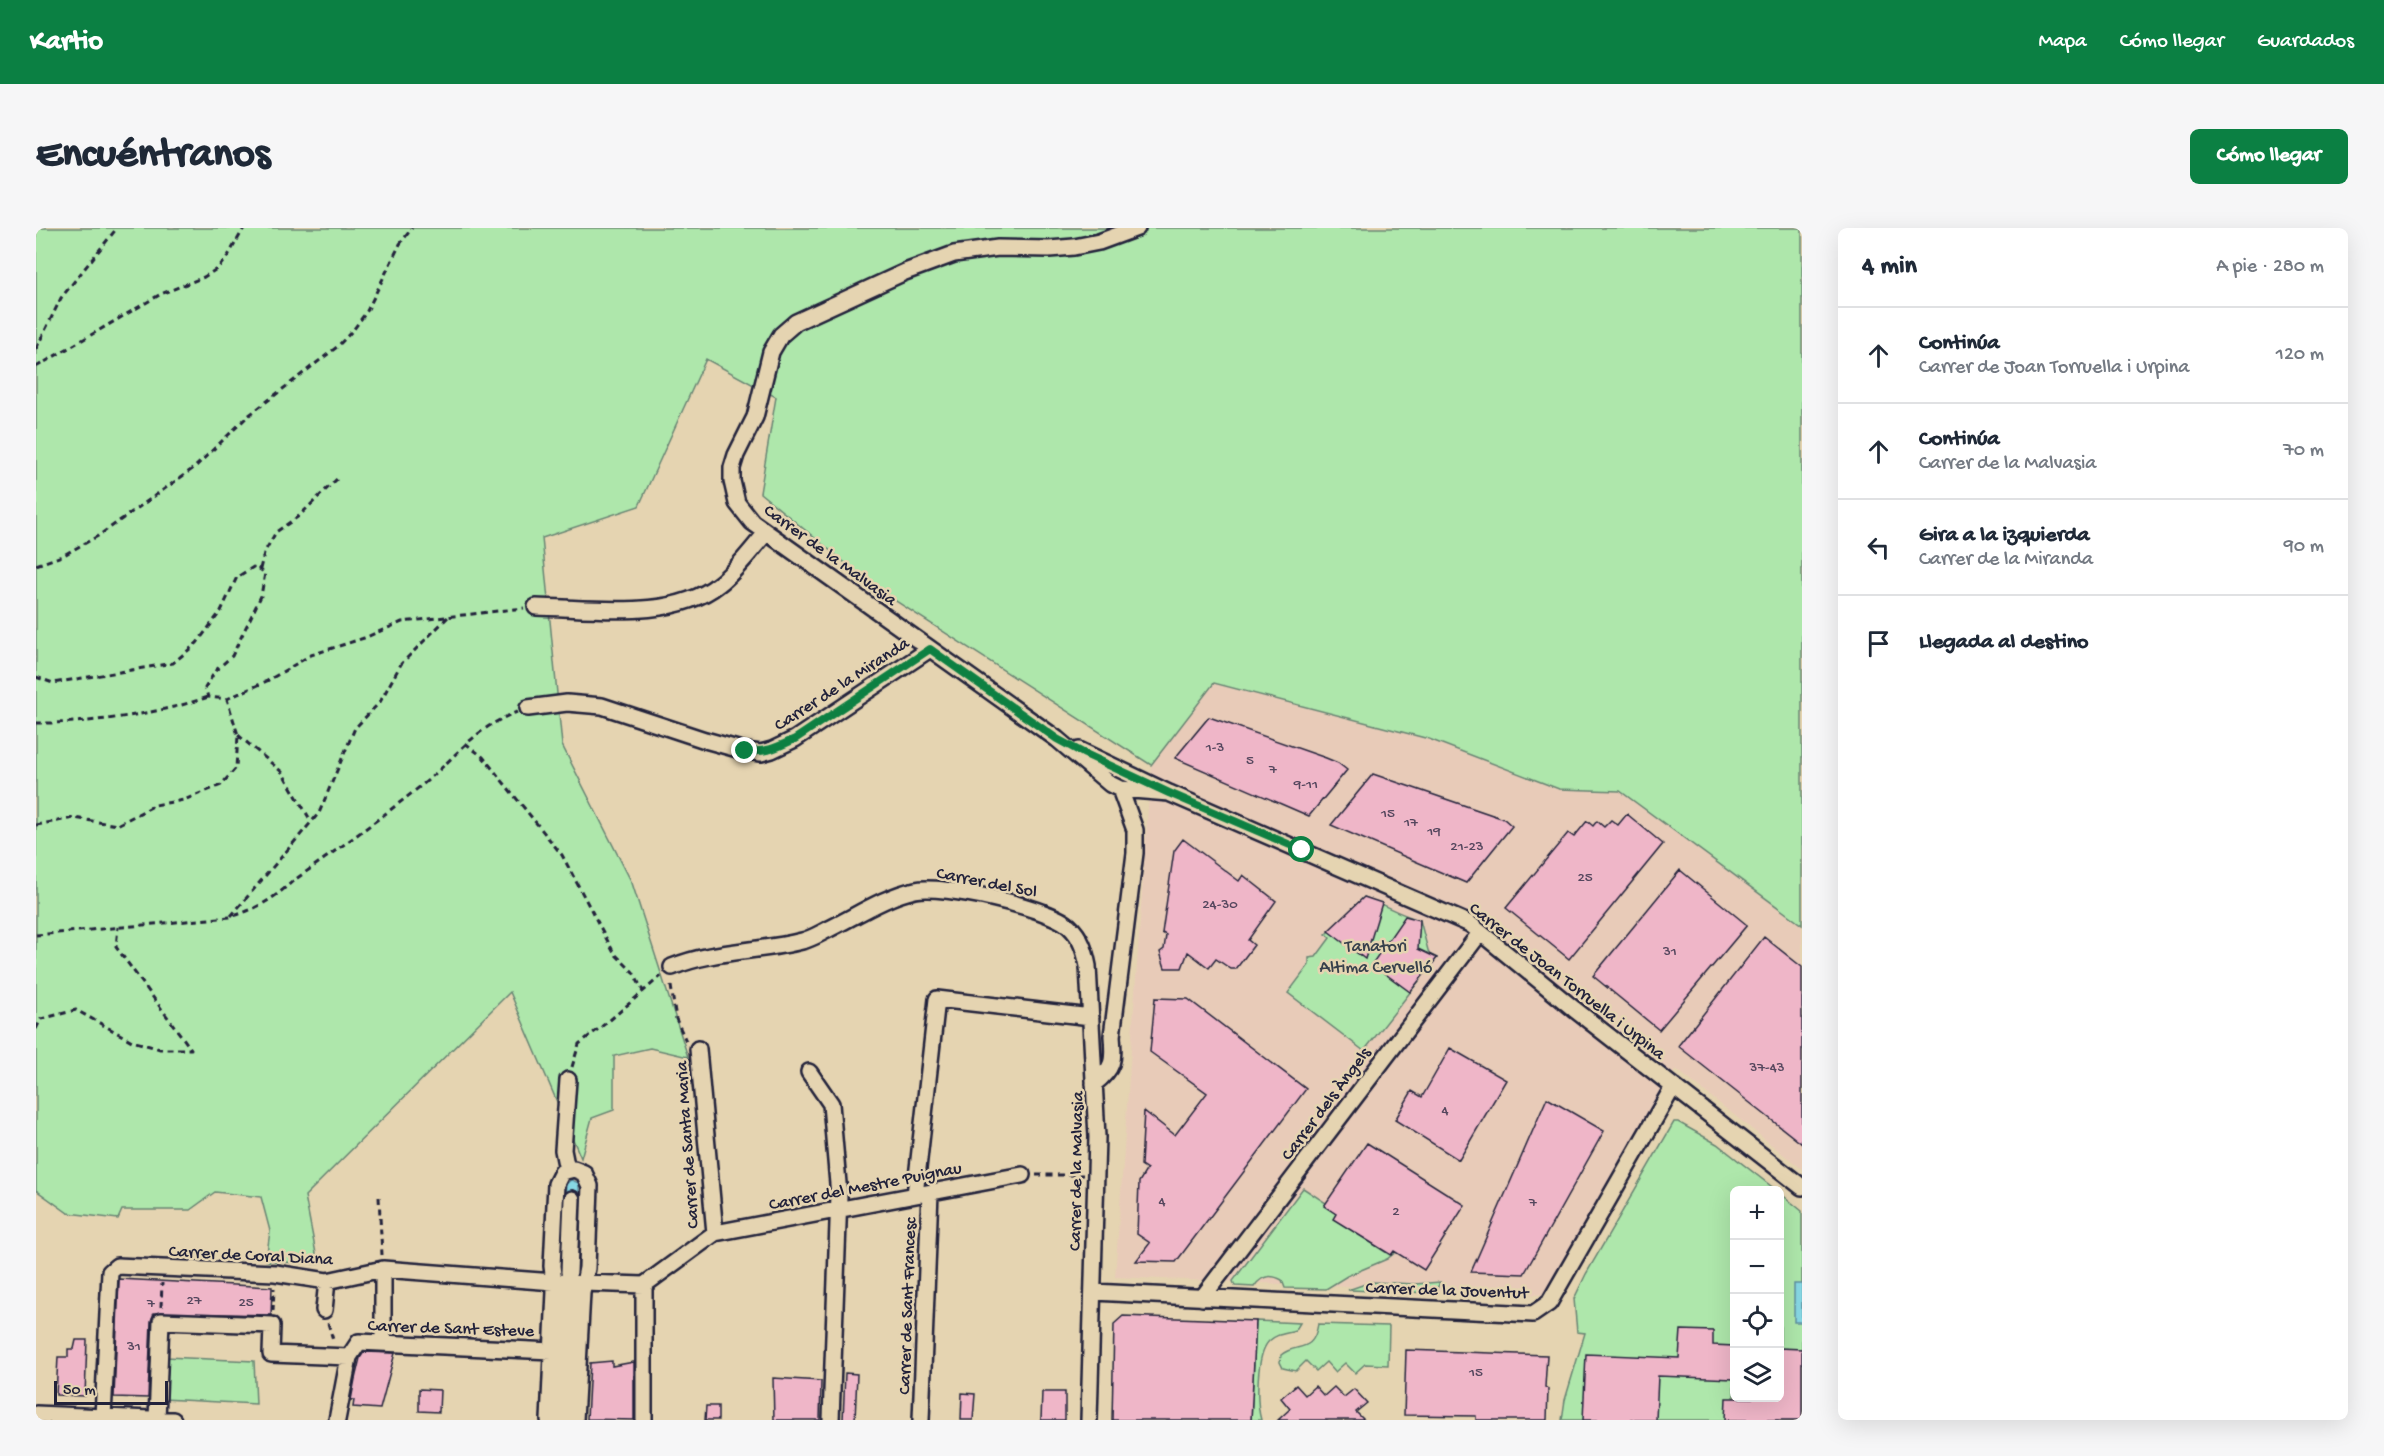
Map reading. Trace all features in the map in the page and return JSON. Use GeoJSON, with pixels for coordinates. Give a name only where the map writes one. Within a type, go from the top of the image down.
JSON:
{"type":"FeatureCollection","features":[{"type":"Feature","properties":{"kind":"street","name":"Carrer de la Malvasia"},"geometry":{"type":"LineString","coordinates":[[1089,1420],[1097,1137],[1094,1084],[1109,1072],[1112,1064],[1112,1036],[1135,853],[1135,830],[1120,789],[1104,779],[1057,739],[765,533],[744,514],[737,503],[732,481],[732,468],[755,417],[771,352],[788,328],[824,308],[905,272],[954,254],[998,248],[1058,248],[1099,242],[1137,228]]}},
{"type":"Feature","properties":{"kind":"street"},"geometry":{"type":"LineString","coordinates":[[536,607],[634,609],[678,604],[707,592],[719,584],[765,533]]}},
{"type":"Feature","properties":{"kind":"street","name":"Carrer de la Miranda"},"geometry":{"type":"LineString","coordinates":[[528,708],[567,703],[602,706],[705,740],[761,753],[795,739],[930,649]]}},
{"type":"Feature","properties":{"kind":"street","name":"Carrer de Joan Torruella i Urpina"},"geometry":{"type":"LineString","coordinates":[[1057,739],[1169,793],[1457,917],[1802,1187]]}},
{"type":"Feature","properties":{"kind":"street"},"geometry":{"type":"LineString","coordinates":[[1120,789],[1169,793]]}},
{"type":"Feature","properties":{"kind":"street","name":"Carrer del Sol"},"geometry":{"type":"LineString","coordinates":[[672,967],[691,959],[804,941],[901,894],[928,888],[940,888],[1042,912],[1069,926],[1079,939],[1086,954],[1094,1084]]}},
{"type":"Feature","properties":{"kind":"street","name":"Carrer dels Àngels"},"geometry":{"type":"LineString","coordinates":[[1202,1298],[1480,933]]}},
{"type":"Feature","properties":{"kind":"street","name":"Carrer de Sant Francesc"},"geometry":{"type":"LineString","coordinates":[[921,1420],[922,1194],[937,999],[1091,1017]]}},
{"type":"Feature","properties":{"kind":"street","name":"Carrer de Santa Maria"},"geometry":{"type":"LineString","coordinates":[[644,1285],[715,1233],[698,1049]]}},
{"type":"Feature","properties":{"kind":"street"},"geometry":{"type":"LineString","coordinates":[[809,1072],[831,1104],[839,1209],[831,1420]]}},
{"type":"Feature","properties":{"kind":"street"},"geometry":{"type":"LineString","coordinates":[[567,1170],[563,1150],[568,1080]]}},
{"type":"Feature","properties":{"kind":"street","name":"Carrer de la Joventut"},"geometry":{"type":"LineString","coordinates":[[1093,1292],[1523,1314],[1541,1310],[1554,1295],[1673,1087]]}},
{"type":"Feature","properties":{"kind":"street"},"geometry":{"type":"LineString","coordinates":[[549,1420],[552,1351],[569,1288],[588,1268],[590,1186],[588,1177],[584,1173],[573,1169],[559,1175],[556,1184],[552,1266],[569,1288],[575,1420]]}},
{"type":"Feature","properties":{"kind":"street","name":"Carrer del Mestre Puignau"},"geometry":{"type":"LineString","coordinates":[[715,1233],[1022,1175]]}},
{"type":"Feature","properties":{"kind":"street"},"geometry":{"type":"LineString","coordinates":[[570,1268],[572,1199]]}},
{"type":"Feature","properties":{"kind":"street","name":"Carrer de Coral Diana"},"geometry":{"type":"LineString","coordinates":[[103,1417],[110,1272],[117,1266],[275,1273],[327,1281],[383,1269],[569,1288],[644,1285]]}},
{"type":"Feature","properties":{"kind":"street"},"geometry":{"type":"LineString","coordinates":[[383,1269],[383,1343]]}},
{"type":"Feature","properties":{"kind":"street"},"geometry":{"type":"LineString","coordinates":[[324,1310],[327,1281]]}},
{"type":"Feature","properties":{"kind":"street"},"geometry":{"type":"LineString","coordinates":[[644,1285],[644,1420]]}},
{"type":"Feature","properties":{"kind":"street"},"geometry":{"type":"LineString","coordinates":[[562,1420],[569,1288]]}},
{"type":"Feature","properties":{"kind":"street"},"geometry":{"type":"LineString","coordinates":[[157,1419],[161,1321],[272,1325],[271,1354],[343,1357],[337,1420]]}},
{"type":"Feature","properties":{"kind":"street","name":"Carrer de Sant Esteve"},"geometry":{"type":"LineString","coordinates":[[343,1357],[359,1342],[552,1351]]}},
{"type":"Feature","properties":{"kind":"street"},"geometry":{"type":"LineString","coordinates":[[36,1414],[173,1420]]}},
{"type":"Feature","properties":{"kind":"path"},"geometry":{"type":"LineString","coordinates":[[36,349],[61,298],[117,228]]}},
{"type":"Feature","properties":{"kind":"path"},"geometry":{"type":"LineString","coordinates":[[36,367],[161,294],[204,277],[218,268],[228,256],[244,228]]}},
{"type":"Feature","properties":{"kind":"path"},"geometry":{"type":"LineString","coordinates":[[36,566],[62,556],[98,536],[195,468],[248,417],[337,347],[367,311],[400,244],[412,228]]}},
{"type":"Feature","properties":{"kind":"path"},"geometry":{"type":"LineString","coordinates":[[260,569],[264,552],[276,532],[299,516],[340,476]]}},
{"type":"Feature","properties":{"kind":"path"},"geometry":{"type":"LineString","coordinates":[[36,677],[52,683],[173,663],[198,644],[221,610],[237,577],[255,566],[265,573],[261,596],[232,656],[216,670],[205,688],[208,697]]}},
{"type":"Feature","properties":{"kind":"path"},"geometry":{"type":"LineString","coordinates":[[36,723],[154,712],[186,705],[208,697],[227,699],[267,681],[311,655],[364,638],[402,622],[536,607]]}},
{"type":"Feature","properties":{"kind":"path"},"geometry":{"type":"LineString","coordinates":[[230,917],[319,813],[355,729],[380,702],[401,664],[449,615]]}},
{"type":"Feature","properties":{"kind":"path"},"geometry":{"type":"LineString","coordinates":[[36,825],[74,819],[117,825],[154,805],[184,800],[221,785],[236,768],[238,735],[227,699]]}},
{"type":"Feature","properties":{"kind":"path"},"geometry":{"type":"LineString","coordinates":[[36,935],[230,917],[255,910],[424,784],[465,743],[502,718],[528,708]]}},
{"type":"Feature","properties":{"kind":"path"},"geometry":{"type":"LineString","coordinates":[[238,735],[282,772],[311,821]]}},
{"type":"Feature","properties":{"kind":"path"},"geometry":{"type":"LineString","coordinates":[[465,743],[490,765],[562,855],[614,953],[633,972],[643,991]]}},
{"type":"Feature","properties":{"kind":"path"},"geometry":{"type":"LineString","coordinates":[[36,1029],[41,1019],[76,1010],[132,1041],[160,1049],[191,1049],[116,947],[118,927]]}},
{"type":"Feature","properties":{"kind":"path"},"geometry":{"type":"LineString","coordinates":[[568,1080],[579,1044],[672,967]]}},
{"type":"Feature","properties":{"kind":"path"},"geometry":{"type":"LineString","coordinates":[[670,986],[678,1026],[689,1046],[698,1049]]}},
{"type":"Feature","properties":{"kind":"path"},"geometry":{"type":"LineString","coordinates":[[1022,1175],[1096,1175]]}},
{"type":"Feature","properties":{"kind":"path"},"geometry":{"type":"LineString","coordinates":[[379,1197],[383,1269]]}},
{"type":"Feature","properties":{"kind":"path"},"geometry":{"type":"LineString","coordinates":[[161,1321],[162,1268]]}},
{"type":"Feature","properties":{"kind":"path"},"geometry":{"type":"LineString","coordinates":[[272,1325],[275,1273]]}},
{"type":"Feature","properties":{"kind":"path"},"geometry":{"type":"LineString","coordinates":[[324,1310],[343,1357]]}},
{"type":"Feature","properties":{"kind":"shaded area"},"geometry":{"type":"Polygon","coordinates":[[[1214,683],[1429,739],[1559,789],[1620,791],[1802,925],[1802,1169],[1676,1069],[1546,1295],[1115,1277],[1151,765],[1214,683]]]}},
{"type":"Feature","properties":{"kind":"green space"},"geometry":{"type":"Polygon","coordinates":[[[36,228],[1802,228],[1802,925],[1620,791],[1559,789],[1429,739],[1214,683],[1151,765],[877,589],[760,493],[776,397],[706,359],[639,506],[542,538],[562,745],[632,883],[688,1057],[650,1048],[614,1056],[614,1110],[592,1118],[581,1158],[510,992],[305,1196],[318,1264],[266,1261],[270,1231],[261,1197],[215,1192],[190,1210],[122,1210],[118,1219],[68,1213],[36,1190],[36,228]]]}},
{"type":"Feature","properties":{"kind":"green space","name":"Tanatori Altima Cervelló"},"geometry":{"type":"Polygon","coordinates":[[[1364,897],[1420,920],[1429,954],[1437,958],[1364,1051],[1288,993],[1309,965],[1309,958],[1316,957],[1330,938],[1326,934],[1364,897]]]}},
{"type":"Feature","properties":{"kind":"green space"},"geometry":{"type":"Polygon","coordinates":[[[1674,1122],[1678,1122],[1717,1144],[1771,1186],[1730,1186],[1730,1402],[1784,1402],[1784,1196],[1802,1211],[1802,1420],[1562,1420],[1565,1400],[1585,1333],[1577,1332],[1574,1299],[1586,1274],[1674,1122]]]}},
{"type":"Feature","properties":{"kind":"green space"},"geometry":{"type":"Polygon","coordinates":[[[1303,1188],[1326,1203],[1336,1214],[1334,1219],[1390,1255],[1396,1252],[1387,1259],[1347,1276],[1326,1289],[1285,1288],[1282,1280],[1274,1277],[1263,1278],[1254,1287],[1235,1286],[1233,1281],[1303,1188]]]}},
{"type":"Feature","properties":{"kind":"green space"},"geometry":{"type":"Polygon","coordinates":[[[1371,1282],[1415,1284],[1440,1282],[1435,1293],[1348,1290],[1371,1282]]]}},
{"type":"Feature","properties":{"kind":"green space"},"geometry":{"type":"Polygon","coordinates":[[[1256,1321],[1300,1323],[1295,1331],[1275,1337],[1265,1347],[1258,1379],[1261,1420],[1251,1420],[1256,1321]]]}},
{"type":"Feature","properties":{"kind":"green space"},"geometry":{"type":"Polygon","coordinates":[[[1318,1324],[1389,1326],[1388,1365],[1365,1364],[1355,1373],[1345,1363],[1335,1372],[1326,1362],[1316,1371],[1306,1361],[1296,1371],[1283,1368],[1280,1362],[1281,1355],[1308,1344],[1316,1334],[1318,1324]]]}},
{"type":"Feature","properties":{"kind":"green space"},"geometry":{"type":"Polygon","coordinates":[[[165,1357],[254,1361],[256,1404],[163,1399],[165,1357]]]}},
{"type":"Feature","properties":{"kind":"water"},"geometry":{"type":"Polygon","coordinates":[[[571,1180],[579,1183],[579,1200],[565,1199],[566,1184],[571,1180]]]}},
{"type":"Feature","properties":{"kind":"water"},"geometry":{"type":"Polygon","coordinates":[[[1794,1284],[1802,1284],[1802,1322],[1794,1322],[1794,1284]]]}},
{"type":"Feature","properties":{"kind":"building"},"geometry":{"type":"Polygon","coordinates":[[[1209,717],[1326,758],[1347,770],[1309,816],[1175,758],[1209,717]]]}},
{"type":"Feature","properties":{"kind":"building"},"geometry":{"type":"Polygon","coordinates":[[[1373,774],[1504,819],[1512,826],[1466,883],[1331,825],[1373,774]]]}},
{"type":"Feature","properties":{"kind":"building"},"geometry":{"type":"Polygon","coordinates":[[[1627,814],[1663,844],[1569,959],[1506,908],[1568,833],[1574,837],[1587,821],[1593,826],[1597,821],[1604,827],[1611,820],[1618,825],[1627,814]]]}},
{"type":"Feature","properties":{"kind":"building"},"geometry":{"type":"Polygon","coordinates":[[[1183,839],[1239,881],[1243,875],[1276,901],[1248,940],[1254,945],[1236,969],[1231,969],[1216,959],[1209,968],[1188,952],[1182,968],[1165,968],[1160,952],[1164,949],[1166,935],[1162,933],[1174,851],[1183,839]]]}},
{"type":"Feature","properties":{"kind":"building"},"geometry":{"type":"Polygon","coordinates":[[[1680,870],[1747,925],[1659,1030],[1593,976],[1680,870]]]}},
{"type":"Feature","properties":{"kind":"building"},"geometry":{"type":"Polygon","coordinates":[[[1364,897],[1382,903],[1365,959],[1328,931],[1364,897]]]}},
{"type":"Feature","properties":{"kind":"building"},"geometry":{"type":"Polygon","coordinates":[[[1405,916],[1420,920],[1418,949],[1437,958],[1410,992],[1372,964],[1405,916]]]}},
{"type":"Feature","properties":{"kind":"building"},"geometry":{"type":"Polygon","coordinates":[[[1764,937],[1802,967],[1802,1144],[1678,1046],[1764,937]]]}},
{"type":"Feature","properties":{"kind":"building"},"geometry":{"type":"Polygon","coordinates":[[[1155,998],[1188,999],[1306,1089],[1176,1262],[1136,1261],[1150,1243],[1137,1234],[1139,1182],[1147,1169],[1141,1165],[1144,1111],[1175,1135],[1207,1093],[1150,1052],[1155,998]]]}},
{"type":"Feature","properties":{"kind":"building"},"geometry":{"type":"Polygon","coordinates":[[[1450,1048],[1506,1080],[1459,1160],[1395,1120],[1412,1091],[1422,1097],[1450,1048]]]}},
{"type":"Feature","properties":{"kind":"building"},"geometry":{"type":"Polygon","coordinates":[[[1547,1098],[1604,1131],[1524,1274],[1471,1272],[1547,1098]]]}},
{"type":"Feature","properties":{"kind":"building"},"geometry":{"type":"Polygon","coordinates":[[[1367,1143],[1465,1205],[1424,1270],[1394,1251],[1391,1255],[1333,1219],[1336,1214],[1324,1206],[1367,1143]]]}},
{"type":"Feature","properties":{"kind":"building"},"geometry":{"type":"Polygon","coordinates":[[[119,1279],[272,1287],[271,1315],[154,1313],[151,1321],[148,1398],[114,1397],[119,1279]]]}},
{"type":"Feature","properties":{"kind":"building"},"geometry":{"type":"Polygon","coordinates":[[[1123,1316],[1256,1321],[1251,1420],[1112,1420],[1114,1324],[1123,1316]]]}},
{"type":"Feature","properties":{"kind":"building"},"geometry":{"type":"Polygon","coordinates":[[[1681,1330],[1713,1331],[1713,1345],[1730,1346],[1730,1379],[1658,1376],[1656,1420],[1583,1420],[1586,1354],[1679,1358],[1681,1330]]]}},
{"type":"Feature","properties":{"kind":"building"},"geometry":{"type":"Polygon","coordinates":[[[76,1340],[87,1340],[85,1396],[56,1395],[58,1357],[68,1357],[68,1349],[74,1349],[76,1340]]]}},
{"type":"Feature","properties":{"kind":"building"},"geometry":{"type":"Polygon","coordinates":[[[1784,1348],[1802,1349],[1802,1420],[1725,1420],[1726,1398],[1730,1398],[1730,1402],[1784,1402],[1784,1348]]]}},
{"type":"Feature","properties":{"kind":"building"},"geometry":{"type":"Polygon","coordinates":[[[1406,1350],[1547,1355],[1545,1387],[1548,1389],[1547,1420],[1476,1420],[1476,1416],[1404,1415],[1406,1350]]]}},
{"type":"Feature","properties":{"kind":"building"},"geometry":{"type":"Polygon","coordinates":[[[364,1352],[395,1353],[380,1409],[353,1407],[354,1400],[351,1400],[360,1358],[364,1352]]]}},
{"type":"Feature","properties":{"kind":"building"},"geometry":{"type":"Polygon","coordinates":[[[612,1361],[612,1366],[634,1362],[634,1420],[587,1419],[590,1363],[612,1361]]]}},
{"type":"Feature","properties":{"kind":"building"},"geometry":{"type":"Polygon","coordinates":[[[845,1373],[857,1374],[855,1420],[843,1420],[845,1373]]]}},
{"type":"Feature","properties":{"kind":"building"},"geometry":{"type":"Polygon","coordinates":[[[773,1378],[821,1381],[820,1420],[774,1420],[773,1378]]]}},
{"type":"Feature","properties":{"kind":"building"},"geometry":{"type":"Polygon","coordinates":[[[1296,1385],[1305,1395],[1315,1386],[1324,1396],[1334,1387],[1344,1397],[1354,1389],[1367,1403],[1356,1412],[1364,1420],[1278,1420],[1290,1409],[1281,1398],[1296,1385]]]}},
{"type":"Feature","properties":{"kind":"building"},"geometry":{"type":"Polygon","coordinates":[[[419,1389],[440,1390],[439,1412],[419,1411],[419,1389]]]}},
{"type":"Feature","properties":{"kind":"building"},"geometry":{"type":"Polygon","coordinates":[[[1042,1392],[1065,1392],[1065,1420],[1041,1420],[1042,1392]]]}},
{"type":"Feature","properties":{"kind":"building"},"geometry":{"type":"Polygon","coordinates":[[[962,1393],[975,1394],[973,1420],[961,1420],[962,1393]]]}},
{"type":"Feature","properties":{"kind":"building"},"geometry":{"type":"Polygon","coordinates":[[[706,1406],[718,1406],[718,1420],[705,1420],[706,1406]]]}},
{"type":"Feature","properties":{"kind":"route"},"geometry":{"type":"LineString","coordinates":[[745,751],[761,753],[795,739],[930,649],[1057,739],[1169,793],[1302,850]]}}]}
